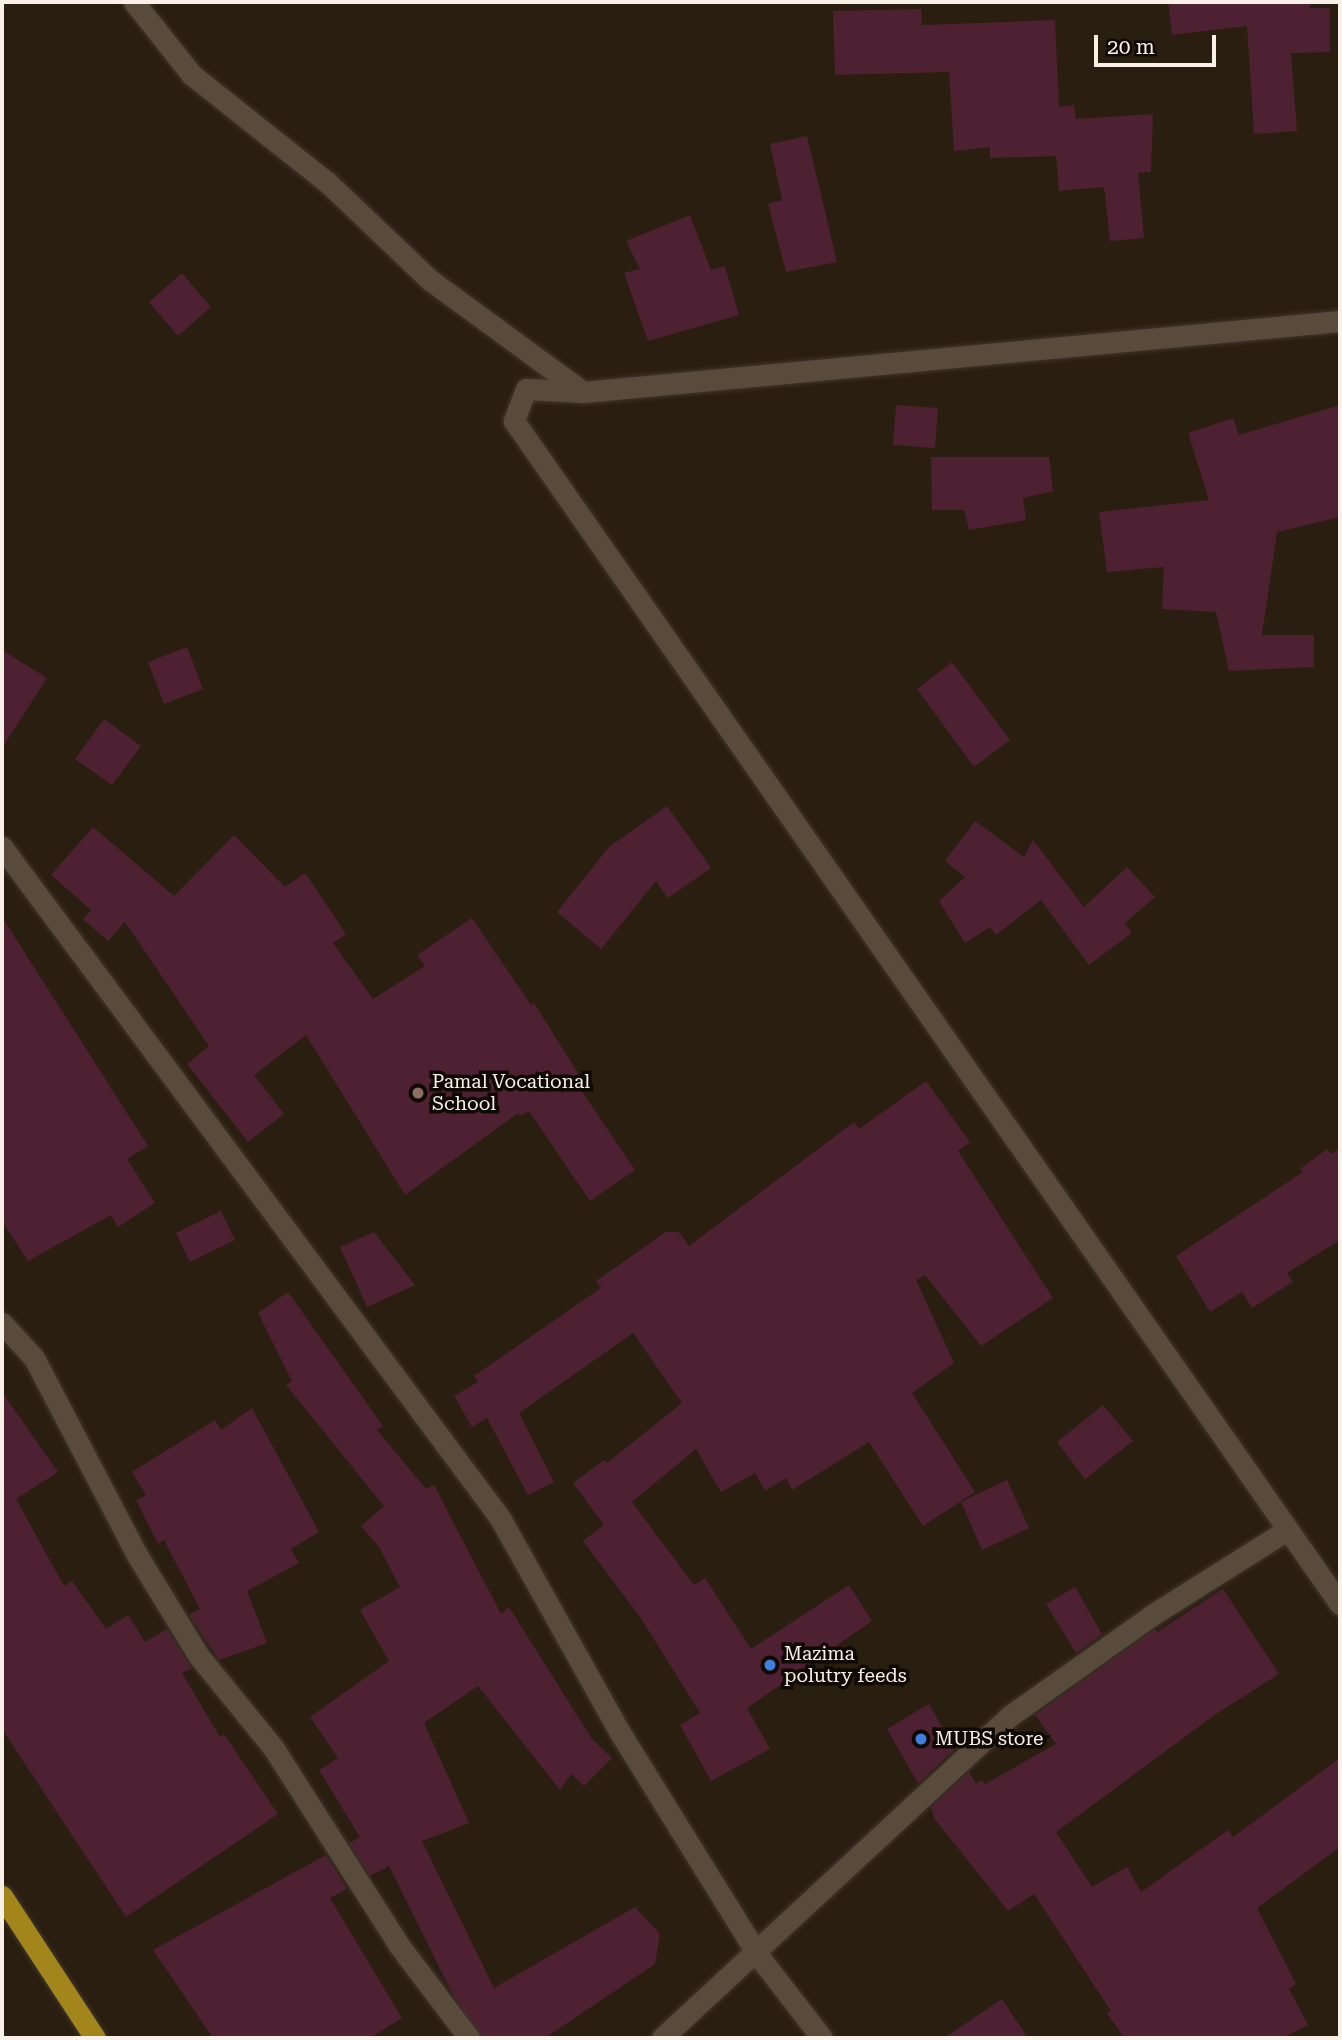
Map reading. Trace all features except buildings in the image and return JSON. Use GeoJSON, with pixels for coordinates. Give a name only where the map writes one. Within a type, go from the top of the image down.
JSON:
{"type":"FeatureCollection","features":[{"type":"Feature","properties":{"kind":"main road"},"geometry":{"type":"LineString","coordinates":[[2,1896],[95,2038]]}},
{"type":"Feature","properties":{"kind":"street"},"geometry":{"type":"LineString","coordinates":[[134,2],[191,74],[327,182],[430,280],[583,392]]}},
{"type":"Feature","properties":{"kind":"street"},"geometry":{"type":"LineString","coordinates":[[1340,321],[583,392],[526,389],[514,421],[1340,1604]]}},
{"type":"Feature","properties":{"kind":"street"},"geometry":{"type":"LineString","coordinates":[[2,847],[500,1518],[622,1735],[757,1954],[822,2038]]}},
{"type":"Feature","properties":{"kind":"street"},"geometry":{"type":"LineString","coordinates":[[2,1324],[34,1358],[137,1555],[198,1655],[274,1749],[398,1944],[469,2038]]}},
{"type":"Feature","properties":{"kind":"street"},"geometry":{"type":"LineString","coordinates":[[662,2038],[757,1954],[1011,1715],[1152,1615],[1287,1530]]}},
{"type":"Feature","properties":{"kind":"place","name":"Pamal Vocational School"},"geometry":{"type":"Point","coordinates":[418,1093]}},
{"type":"Feature","properties":{"kind":"place","name":"Mazima polutry feeds"},"geometry":{"type":"Point","coordinates":[770,1665]}},
{"type":"Feature","properties":{"kind":"place","name":"MUBS store"},"geometry":{"type":"Point","coordinates":[921,1739]}}]}
